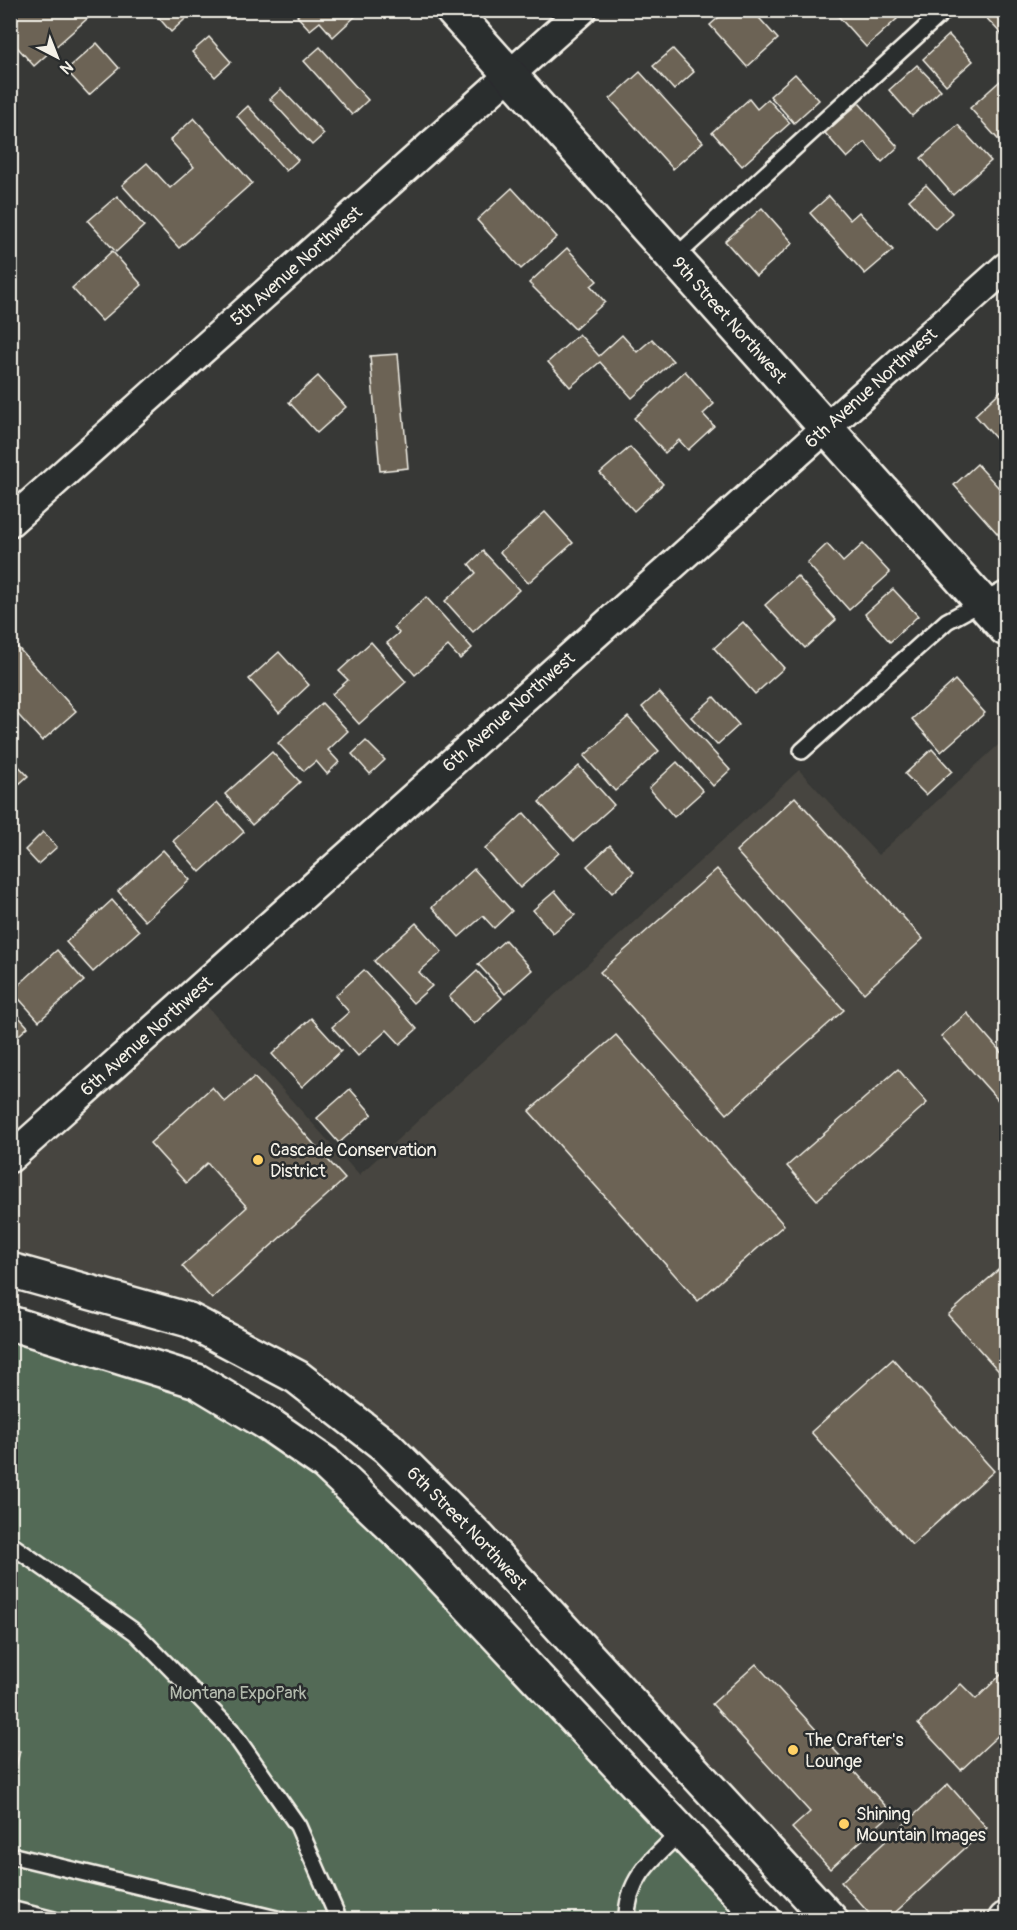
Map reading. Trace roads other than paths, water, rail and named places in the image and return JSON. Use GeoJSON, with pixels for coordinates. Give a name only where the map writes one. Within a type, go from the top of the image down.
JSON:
{"type":"FeatureCollection","features":[{"type":"Feature","properties":{"kind":"main road","name":"9th Street Northwest"},"geometry":{"type":"LineString","coordinates":[[452,10],[827,428],[995,596],[1006,629]]}},
{"type":"Feature","properties":{"kind":"main road","name":"6th Street Northwest"},"geometry":{"type":"LineString","coordinates":[[10,1270],[189,1320],[297,1377],[387,1447],[476,1535],[831,1920]]}},
{"type":"Feature","properties":{"kind":"main road"},"geometry":{"type":"LineString","coordinates":[[10,1323],[197,1382],[267,1423],[325,1463],[414,1547],[764,1920]]}},
{"type":"Feature","properties":{"kind":"street","name":"5th Avenue Northwest"},"geometry":{"type":"LineString","coordinates":[[10,522],[582,10]]}},
{"type":"Feature","properties":{"kind":"street","name":"6th Avenue Northwest"},"geometry":{"type":"LineString","coordinates":[[10,1158],[1006,267]]}},
{"type":"Feature","properties":{"kind":"lane"},"geometry":{"type":"LineString","coordinates":[[674,258],[945,10]]}},
{"type":"Feature","properties":{"kind":"lane"},"geometry":{"type":"LineString","coordinates":[[802,751],[947,621],[995,596]]}},
{"type":"Feature","properties":{"kind":"lane"},"geometry":{"type":"LineString","coordinates":[[10,1544],[135,1632],[231,1730],[298,1826],[339,1920]]}},
{"type":"Feature","properties":{"kind":"lane"},"geometry":{"type":"LineString","coordinates":[[627,1920],[630,1892],[643,1867],[681,1832]]}},
{"type":"Feature","properties":{"kind":"lane"},"geometry":{"type":"LineString","coordinates":[[10,1855],[281,1920]]}},
{"type":"Feature","properties":{"kind":"lane"},"geometry":{"type":"LineString","coordinates":[[10,1909],[54,1920]]}},
{"type":"Feature","properties":{"kind":"place","name":"Cascade Conservation District"},"geometry":{"type":"Point","coordinates":[258,1160]}},
{"type":"Feature","properties":{"kind":"place","name":"The Crafter's Lounge"},"geometry":{"type":"Point","coordinates":[793,1750]}},
{"type":"Feature","properties":{"kind":"place","name":"Shining Mountain Images"},"geometry":{"type":"Point","coordinates":[844,1824]}},
{"type":"Feature","properties":{"kind":"park label","name":"Montana ExpoPark"},"geometry":{"type":"Point","coordinates":[238,1693]}}]}
